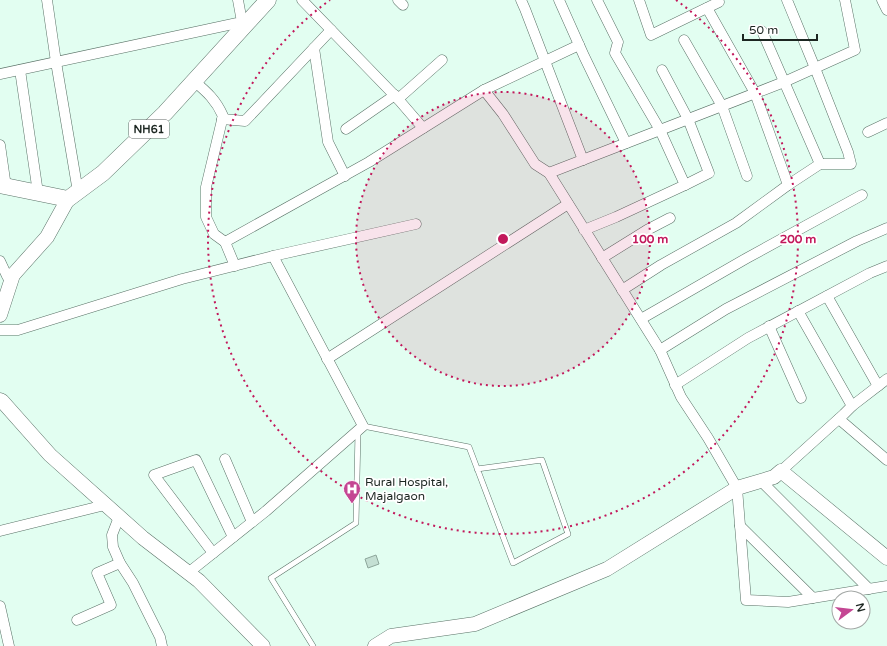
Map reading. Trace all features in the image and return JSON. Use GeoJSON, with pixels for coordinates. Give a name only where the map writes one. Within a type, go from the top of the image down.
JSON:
{"type":"FeatureCollection","features":[{"type":"Feature","properties":{"kind":"main road","name":"NH61"},"geometry":{"type":"LineString","coordinates":[[73,196],[103,173],[165,113],[268,0]]}},
{"type":"Feature","properties":{"kind":"main road"},"geometry":{"type":"LineString","coordinates":[[3,186],[38,193],[73,196]]}},
{"type":"Feature","properties":{"kind":"street"},"geometry":{"type":"LineString","coordinates":[[0,315],[13,274],[47,237],[73,196],[47,0]]}},
{"type":"Feature","properties":{"kind":"street"},"geometry":{"type":"LineString","coordinates":[[0,74],[242,22],[238,0]]}},
{"type":"Feature","properties":{"kind":"street"},"geometry":{"type":"LineString","coordinates":[[302,0],[396,97],[423,128]]}},
{"type":"Feature","properties":{"kind":"street"},"geometry":{"type":"LineString","coordinates":[[521,0],[583,160]]}},
{"type":"Feature","properties":{"kind":"street"},"geometry":{"type":"LineString","coordinates":[[559,0],[626,143]]}},
{"type":"Feature","properties":{"kind":"street"},"geometry":{"type":"LineString","coordinates":[[597,0],[618,42],[615,53],[660,130],[685,185]]}},
{"type":"Feature","properties":{"kind":"street"},"geometry":{"type":"LineString","coordinates":[[639,0],[651,35],[719,2],[718,0]]}},
{"type":"Feature","properties":{"kind":"street"},"geometry":{"type":"LineString","coordinates":[[622,290],[661,265],[736,223],[788,185],[820,164],[851,164],[848,152],[787,0]]}},
{"type":"Feature","properties":{"kind":"street"},"geometry":{"type":"LineString","coordinates":[[549,173],[784,82],[855,50],[845,0]]}},
{"type":"Feature","properties":{"kind":"street"},"geometry":{"type":"LineString","coordinates":[[882,0],[887,10]]}},
{"type":"Feature","properties":{"kind":"street"},"geometry":{"type":"LineString","coordinates":[[707,8],[755,93],[788,185]]}},
{"type":"Feature","properties":{"kind":"street"},"geometry":{"type":"LineString","coordinates":[[222,119],[245,121],[331,30]]}},
{"type":"Feature","properties":{"kind":"street"},"geometry":{"type":"LineString","coordinates":[[762,31],[820,164]]}},
{"type":"Feature","properties":{"kind":"street"},"geometry":{"type":"LineString","coordinates":[[684,40],[722,106],[747,176]]}},
{"type":"Feature","properties":{"kind":"street"},"geometry":{"type":"LineString","coordinates":[[225,242],[369,162],[484,90],[579,45]]}},
{"type":"Feature","properties":{"kind":"street"},"geometry":{"type":"LineString","coordinates":[[314,48],[328,142],[345,176]]}},
{"type":"Feature","properties":{"kind":"street"},"geometry":{"type":"LineString","coordinates":[[346,129],[396,97],[442,60]]}},
{"type":"Feature","properties":{"kind":"street"},"geometry":{"type":"LineString","coordinates":[[20,70],[38,193]]}},
{"type":"Feature","properties":{"kind":"street"},"geometry":{"type":"LineString","coordinates":[[584,230],[685,185],[708,172],[688,119],[662,70]]}},
{"type":"Feature","properties":{"kind":"street"},"geometry":{"type":"LineString","coordinates":[[194,81],[208,93],[219,106],[223,116],[206,187],[206,217],[214,234],[225,242],[235,266]]}},
{"type":"Feature","properties":{"kind":"street"},"geometry":{"type":"LineString","coordinates":[[484,90],[503,114],[535,164],[549,173],[660,350],[681,397],[708,438],[737,488],[746,600],[788,602],[887,586]]}},
{"type":"Feature","properties":{"kind":"street"},"geometry":{"type":"LineString","coordinates":[[868,132],[887,124]]}},
{"type":"Feature","properties":{"kind":"street"},"geometry":{"type":"LineString","coordinates":[[0,144],[3,186]]}},
{"type":"Feature","properties":{"kind":"street"},"geometry":{"type":"LineString","coordinates":[[641,319],[746,258],[862,196]]}},
{"type":"Feature","properties":{"kind":"street"},"geometry":{"type":"LineString","coordinates":[[327,359],[568,204]]}},
{"type":"Feature","properties":{"kind":"street"},"geometry":{"type":"LineString","coordinates":[[602,258],[647,230],[670,218]]}},
{"type":"Feature","properties":{"kind":"street"},"geometry":{"type":"LineString","coordinates":[[0,330],[18,330],[182,279],[273,256],[416,224]]}},
{"type":"Feature","properties":{"kind":"street"},"geometry":{"type":"LineString","coordinates":[[660,350],[726,309],[856,241],[887,228]]}},
{"type":"Feature","properties":{"kind":"street"},"geometry":{"type":"LineString","coordinates":[[188,573],[252,522],[360,429],[327,359],[273,256]]}},
{"type":"Feature","properties":{"kind":"street"},"geometry":{"type":"LineString","coordinates":[[0,261],[10,281]]}},
{"type":"Feature","properties":{"kind":"street"},"geometry":{"type":"LineString","coordinates":[[675,385],[769,326],[870,273],[887,266]]}},
{"type":"Feature","properties":{"kind":"street"},"geometry":{"type":"LineString","coordinates":[[827,296],[878,386]]}},
{"type":"Feature","properties":{"kind":"street"},"geometry":{"type":"LineString","coordinates":[[798,311],[852,406]]}},
{"type":"Feature","properties":{"kind":"street"},"geometry":{"type":"LineString","coordinates":[[769,326],[801,398]]}},
{"type":"Feature","properties":{"kind":"street"},"geometry":{"type":"LineString","coordinates":[[375,646],[391,636],[475,624],[607,569],[737,488],[774,477],[852,406],[887,379]]}},
{"type":"Feature","properties":{"kind":"street"},"geometry":{"type":"LineString","coordinates":[[0,400],[50,455],[143,538],[200,581],[263,646]]}},
{"type":"Feature","properties":{"kind":"street"},"geometry":{"type":"LineString","coordinates":[[839,419],[887,460]]}},
{"type":"Feature","properties":{"kind":"street"},"geometry":{"type":"LineString","coordinates":[[225,459],[252,522]]}},
{"type":"Feature","properties":{"kind":"street"},"geometry":{"type":"LineString","coordinates":[[214,553],[154,475],[196,460],[233,537]]}},
{"type":"Feature","properties":{"kind":"street"},"geometry":{"type":"LineString","coordinates":[[781,471],[887,558]]}},
{"type":"Feature","properties":{"kind":"street"},"geometry":{"type":"LineString","coordinates":[[761,481],[869,589]]}},
{"type":"Feature","properties":{"kind":"street"},"geometry":{"type":"LineString","coordinates":[[0,531],[105,505]]}},
{"type":"Feature","properties":{"kind":"street"},"geometry":{"type":"LineString","coordinates":[[119,517],[112,535],[113,548],[120,563],[133,583],[160,637],[162,646]]}},
{"type":"Feature","properties":{"kind":"street"},"geometry":{"type":"LineString","coordinates":[[740,526],[813,598]]}},
{"type":"Feature","properties":{"kind":"street"},"geometry":{"type":"LineString","coordinates":[[77,620],[111,605],[97,573],[120,563]]}},
{"type":"Feature","properties":{"kind":"street"},"geometry":{"type":"LineString","coordinates":[[0,606],[9,646]]}},
{"type":"Feature","properties":{"kind":"lane"},"geometry":{"type":"LineString","coordinates":[[313,646],[271,578],[356,523],[360,429],[469,447],[477,469],[513,562],[568,534],[542,460],[477,469]]}},
{"type":"Feature","properties":{"kind":"building"},"geometry":{"type":"Polygon","coordinates":[[[376,555],[379,564],[368,568],[365,559],[376,555]]]}},
{"type":"Feature","properties":{"kind":"place","name":"Rural Hospital, Majalgaon"},"geometry":{"type":"Point","coordinates":[352,504]}}]}
